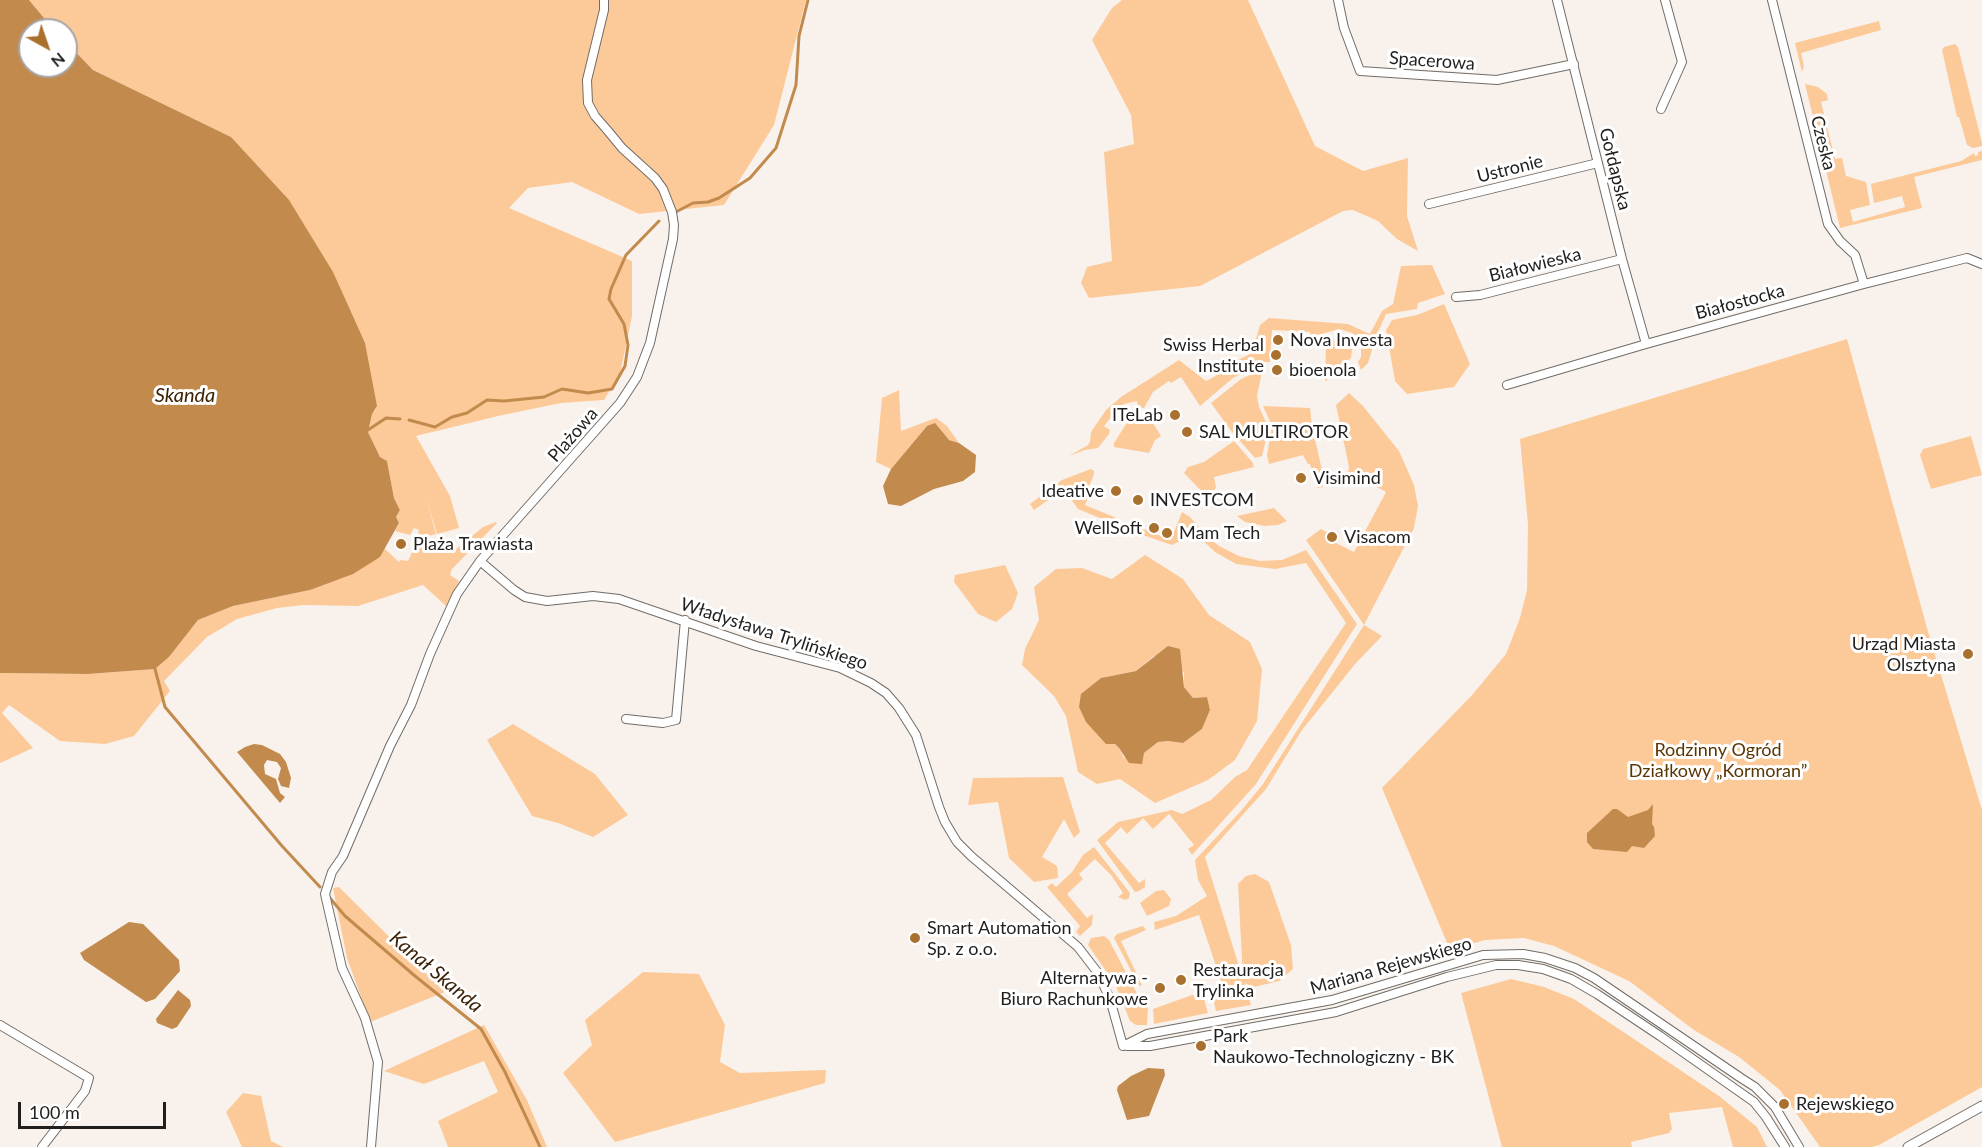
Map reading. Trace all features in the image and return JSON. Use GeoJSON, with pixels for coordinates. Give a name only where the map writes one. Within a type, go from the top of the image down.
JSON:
{"type":"FeatureCollection","features":[{"type":"Feature","properties":{"kind":"street","name":"Plażowa"},"geometry":{"type":"LineString","coordinates":[[371,1147],[378,1062],[365,1018],[342,968],[325,894],[332,872],[343,856],[390,746],[411,705],[430,654],[457,594],[480,561],[627,394],[644,363],[673,239],[672,212],[663,189],[655,178],[615,140],[595,116],[588,103],[587,80],[604,10],[604,0]]}},
{"type":"Feature","properties":{"kind":"street","name":"Spacerowa"},"geometry":{"type":"LineString","coordinates":[[1338,0],[1344,27],[1360,71],[1497,80],[1574,64]]}},
{"type":"Feature","properties":{"kind":"street","name":"Gołdapska"},"geometry":{"type":"LineString","coordinates":[[1557,0],[1622,259],[1646,344]]}},
{"type":"Feature","properties":{"kind":"street"},"geometry":{"type":"LineString","coordinates":[[1661,109],[1682,62],[1665,0]]}},
{"type":"Feature","properties":{"kind":"street","name":"Czeska"},"geometry":{"type":"LineString","coordinates":[[1772,0],[1828,224],[1840,241],[1855,255],[1864,284]]}},
{"type":"Feature","properties":{"kind":"street","name":"Ustronie"},"geometry":{"type":"LineString","coordinates":[[1429,204],[1598,163]]}},
{"type":"Feature","properties":{"kind":"street","name":"Białostocka"},"geometry":{"type":"LineString","coordinates":[[1507,385],[1864,284],[1967,258],[1982,264]]}},
{"type":"Feature","properties":{"kind":"street","name":"Białowieska"},"geometry":{"type":"LineString","coordinates":[[1456,297],[1480,294],[1622,259]]}},
{"type":"Feature","properties":{"kind":"street","name":"Władysława Trylińskiego"},"geometry":{"type":"LineString","coordinates":[[480,561],[525,597],[536,600],[593,596],[620,599],[756,646],[840,669],[871,683],[886,693],[899,708],[916,735],[939,807],[957,842],[970,856],[1078,947],[1098,973],[1110,999],[1123,1046]]}},
{"type":"Feature","properties":{"kind":"street"},"geometry":{"type":"LineString","coordinates":[[626,719],[663,723],[676,720],[684,620]]}},
{"type":"Feature","properties":{"kind":"street","name":"Mariana Rejewskiego"},"geometry":{"type":"LineString","coordinates":[[1123,1046],[1147,1034],[1332,1000],[1483,955],[1522,954],[1545,957],[1594,978],[1755,1087],[1775,1107],[1799,1147]]}},
{"type":"Feature","properties":{"kind":"street","name":"Mariana Rejewskiego"},"geometry":{"type":"LineString","coordinates":[[1123,1046],[1150,1046],[1336,1012],[1447,977],[1496,965],[1518,965],[1543,969],[1571,979],[1660,1036],[1754,1102],[1785,1147]]}},
{"type":"Feature","properties":{"kind":"street"},"geometry":{"type":"LineString","coordinates":[[0,1025],[89,1078],[85,1092],[42,1147]]}},
{"type":"Feature","properties":{"kind":"street"},"geometry":{"type":"LineString","coordinates":[[1908,1147],[1982,1106]]}},
{"type":"Feature","properties":{"kind":"green space"},"geometry":{"type":"Polygon","coordinates":[[[29,0],[806,0],[774,125],[724,205],[639,214],[572,182],[528,188],[509,208],[632,261],[632,316],[620,374],[604,400],[561,403],[416,436],[450,496],[459,528],[437,534],[427,501],[436,534],[417,539],[419,530],[414,528],[410,535],[395,531],[399,524],[396,517],[400,510],[394,498],[387,461],[380,457],[368,432],[372,413],[376,409],[231,137],[93,70],[78,54],[78,18],[44,18],[29,0]]]}},
{"type":"Feature","properties":{"kind":"green space"},"geometry":{"type":"Polygon","coordinates":[[[1122,0],[1248,0],[1315,146],[1363,171],[1408,158],[1407,216],[1418,251],[1397,239],[1378,221],[1353,210],[1343,211],[1200,286],[1089,298],[1081,283],[1087,267],[1112,261],[1104,152],[1134,144],[1131,115],[1092,40],[1112,8],[1122,0]]]}},
{"type":"Feature","properties":{"kind":"green space"},"geometry":{"type":"Polygon","coordinates":[[[1879,21],[1881,30],[1801,53],[1804,66],[1802,72],[1795,43],[1879,21]]]}},
{"type":"Feature","properties":{"kind":"green space"},"geometry":{"type":"Polygon","coordinates":[[[1955,44],[1958,47],[1982,143],[1982,146],[1973,148],[1967,145],[1959,117],[1957,117],[1942,50],[1944,47],[1955,44]]]}},
{"type":"Feature","properties":{"kind":"green space"},"geometry":{"type":"Polygon","coordinates":[[[1805,84],[1818,87],[1827,94],[1828,100],[1821,102],[1835,159],[1842,158],[1846,176],[1866,182],[1870,205],[1850,210],[1853,222],[1905,207],[1902,196],[1874,203],[1871,184],[1961,161],[1974,153],[1975,156],[1978,155],[1978,152],[1982,151],[1982,160],[1914,177],[1922,208],[1840,228],[1805,84]]]}},
{"type":"Feature","properties":{"kind":"green space"},"geometry":{"type":"Polygon","coordinates":[[[1432,265],[1445,294],[1418,303],[1417,309],[1386,314],[1368,363],[1361,370],[1358,362],[1361,357],[1361,344],[1352,333],[1339,329],[1314,336],[1310,335],[1310,332],[1272,330],[1270,362],[1264,362],[1233,378],[1200,406],[1181,377],[1171,383],[1169,381],[1153,392],[1144,408],[1138,407],[1137,401],[1124,404],[1116,411],[1104,426],[1110,430],[1109,434],[1098,448],[1069,456],[1088,445],[1091,432],[1106,410],[1121,397],[1179,360],[1206,381],[1230,364],[1252,353],[1260,325],[1269,318],[1348,324],[1370,334],[1382,311],[1393,304],[1401,266],[1432,265]]]}},
{"type":"Feature","properties":{"kind":"green space"},"geometry":{"type":"Polygon","coordinates":[[[1444,304],[1470,364],[1454,387],[1407,394],[1395,381],[1386,330],[1392,320],[1417,315],[1444,304]]]}},
{"type":"Feature","properties":{"kind":"green space","name":"Rodzinny Ogród Działkowy „Kormoran”"},"geometry":{"type":"Polygon","coordinates":[[[1847,339],[1929,635],[1982,810],[1982,1087],[1879,1145],[1820,1147],[1780,1090],[1739,1057],[1694,1030],[1629,981],[1554,946],[1524,938],[1485,940],[1450,950],[1382,788],[1473,694],[1506,654],[1520,618],[1527,590],[1528,524],[1520,439],[1847,339]]]}},
{"type":"Feature","properties":{"kind":"green space"},"geometry":{"type":"Polygon","coordinates":[[[1346,340],[1351,345],[1351,358],[1326,381],[1326,348],[1330,341],[1346,340]]]}},
{"type":"Feature","properties":{"kind":"green space"},"geometry":{"type":"Polygon","coordinates":[[[1261,370],[1257,396],[1259,407],[1267,424],[1267,435],[1262,456],[1255,458],[1211,403],[1241,379],[1261,370]]]}},
{"type":"Feature","properties":{"kind":"green space"},"geometry":{"type":"Polygon","coordinates":[[[899,390],[901,431],[936,418],[947,426],[959,443],[949,440],[927,426],[891,469],[876,462],[882,398],[899,390]]]}},
{"type":"Feature","properties":{"kind":"green space"},"geometry":{"type":"Polygon","coordinates":[[[1349,393],[1363,406],[1399,451],[1414,485],[1418,506],[1414,528],[1364,625],[1306,540],[1321,529],[1328,533],[1326,538],[1354,552],[1386,492],[1369,483],[1371,478],[1360,473],[1348,473],[1349,467],[1336,405],[1349,393]]]}},
{"type":"Feature","properties":{"kind":"green space"},"geometry":{"type":"Polygon","coordinates":[[[1263,406],[1310,408],[1323,487],[1317,488],[1310,464],[1303,455],[1269,464],[1267,455],[1272,426],[1263,406]]]}},
{"type":"Feature","properties":{"kind":"green space"},"geometry":{"type":"Polygon","coordinates":[[[1142,416],[1151,420],[1161,436],[1155,440],[1149,453],[1114,447],[1114,443],[1128,421],[1142,416]]]}},
{"type":"Feature","properties":{"kind":"green space"},"geometry":{"type":"Polygon","coordinates":[[[1971,436],[1982,475],[1931,489],[1920,455],[1923,449],[1971,436]]]}},
{"type":"Feature","properties":{"kind":"green space"},"geometry":{"type":"Polygon","coordinates":[[[1234,441],[1254,467],[1214,477],[1216,487],[1209,499],[1184,473],[1188,467],[1204,462],[1234,441]]]}},
{"type":"Feature","properties":{"kind":"green space"},"geometry":{"type":"Polygon","coordinates":[[[1091,469],[1094,474],[1085,505],[1119,519],[1118,523],[1132,528],[1133,525],[1171,540],[1182,512],[1219,546],[1239,556],[1260,561],[1282,560],[1306,550],[1357,624],[1256,784],[1192,855],[1188,849],[1194,845],[1169,814],[1153,829],[1143,818],[1127,834],[1121,827],[1105,843],[1139,883],[1145,879],[1145,887],[1135,892],[1097,840],[1118,822],[1172,810],[1182,814],[1211,800],[1235,777],[1247,770],[1346,623],[1306,563],[1275,569],[1236,564],[1215,552],[1196,534],[1172,545],[1078,509],[1064,489],[1034,510],[1030,504],[1062,480],[1091,469]]]}},
{"type":"Feature","properties":{"kind":"green space"},"geometry":{"type":"Polygon","coordinates":[[[1274,508],[1287,521],[1278,525],[1265,526],[1245,522],[1237,516],[1274,508]]]}},
{"type":"Feature","properties":{"kind":"green space"},"geometry":{"type":"Polygon","coordinates":[[[496,522],[452,569],[450,575],[459,581],[446,606],[423,585],[358,606],[304,605],[277,608],[237,619],[207,637],[164,681],[170,691],[134,736],[105,744],[60,741],[9,705],[2,713],[33,748],[0,763],[0,673],[88,674],[155,669],[169,657],[198,620],[233,606],[310,590],[380,557],[384,548],[399,562],[400,560],[408,561],[416,544],[435,538],[443,549],[454,551],[483,527],[496,522]]]}},
{"type":"Feature","properties":{"kind":"green space"},"geometry":{"type":"Polygon","coordinates":[[[1145,555],[1183,579],[1209,615],[1250,642],[1262,669],[1257,721],[1235,760],[1208,780],[1155,803],[1120,779],[1097,784],[1078,772],[1066,716],[1054,696],[1022,665],[1025,649],[1039,620],[1034,587],[1056,569],[1082,568],[1112,579],[1145,555]],[[1154,656],[1136,671],[1101,678],[1115,744],[1124,758],[1144,753],[1158,742],[1183,743],[1202,729],[1210,710],[1207,697],[1193,698],[1184,687],[1184,672],[1154,656]]]}},
{"type":"Feature","properties":{"kind":"green space"},"geometry":{"type":"Polygon","coordinates":[[[1005,565],[1018,593],[1012,609],[996,622],[978,614],[954,582],[955,575],[1005,565]]]}},
{"type":"Feature","properties":{"kind":"green space"},"geometry":{"type":"Polygon","coordinates":[[[1364,625],[1382,636],[1356,663],[1302,730],[1266,789],[1205,857],[1243,979],[1238,884],[1246,876],[1255,874],[1269,882],[1291,945],[1293,969],[1279,981],[1254,987],[1245,983],[1251,1005],[1216,1011],[1212,995],[1207,991],[1221,993],[1219,983],[1221,981],[1199,915],[1155,930],[1154,922],[1176,916],[1207,896],[1198,880],[1195,860],[1263,784],[1364,625]]]}},
{"type":"Feature","properties":{"kind":"green space"},"geometry":{"type":"Polygon","coordinates":[[[513,724],[595,774],[628,815],[593,837],[558,823],[532,816],[487,740],[513,724]]]}},
{"type":"Feature","properties":{"kind":"green space"},"geometry":{"type":"Polygon","coordinates":[[[1063,777],[1080,832],[1074,838],[1064,819],[1042,857],[1057,866],[1058,878],[1034,882],[1009,858],[998,802],[968,805],[973,778],[1063,777]]]}},
{"type":"Feature","properties":{"kind":"green space"},"geometry":{"type":"Polygon","coordinates":[[[1094,847],[1130,893],[1129,898],[1125,900],[1118,897],[1123,893],[1111,875],[1095,859],[1079,874],[1083,879],[1067,894],[1087,918],[1093,914],[1092,925],[1080,936],[1076,932],[1080,926],[1047,887],[1052,883],[1056,887],[1072,872],[1083,855],[1094,847]]]}},
{"type":"Feature","properties":{"kind":"green space"},"geometry":{"type":"Polygon","coordinates":[[[339,887],[445,992],[370,1022],[347,958],[333,888],[339,887]]]}},
{"type":"Feature","properties":{"kind":"green space"},"geometry":{"type":"Polygon","coordinates":[[[1164,890],[1171,899],[1169,906],[1147,916],[1140,903],[1156,891],[1164,890]]]}},
{"type":"Feature","properties":{"kind":"green space"},"geometry":{"type":"Polygon","coordinates":[[[1143,926],[1146,930],[1121,941],[1142,985],[1139,986],[1114,938],[1117,934],[1143,926]]]}},
{"type":"Feature","properties":{"kind":"green space"},"geometry":{"type":"Polygon","coordinates":[[[1104,936],[1109,940],[1143,1005],[1148,1008],[1147,1025],[1136,1025],[1130,1021],[1115,984],[1088,945],[1091,938],[1104,936]]]}},
{"type":"Feature","properties":{"kind":"green space"},"geometry":{"type":"Polygon","coordinates":[[[643,972],[699,974],[725,1025],[720,1062],[740,1073],[826,1070],[825,1083],[615,1142],[563,1073],[592,1045],[585,1020],[643,972]]]}},
{"type":"Feature","properties":{"kind":"green space"},"geometry":{"type":"Polygon","coordinates":[[[1511,979],[1544,987],[1574,999],[1719,1096],[1757,1127],[1767,1147],[1733,1147],[1722,1107],[1669,1113],[1672,1129],[1669,1133],[1631,1142],[1632,1147],[1502,1147],[1461,993],[1511,979]]]}},
{"type":"Feature","properties":{"kind":"green space"},"geometry":{"type":"Polygon","coordinates":[[[1192,995],[1204,999],[1208,1013],[1154,1024],[1153,1009],[1192,995]]]}},
{"type":"Feature","properties":{"kind":"green space"},"geometry":{"type":"Polygon","coordinates":[[[484,1025],[527,1100],[547,1147],[448,1147],[438,1121],[498,1092],[484,1061],[424,1084],[384,1071],[484,1025]]]}},
{"type":"Feature","properties":{"kind":"green space"},"geometry":{"type":"Polygon","coordinates":[[[243,1093],[261,1096],[271,1141],[283,1147],[242,1147],[226,1112],[243,1093]]]}},
{"type":"Feature","properties":{"kind":"water","name":"Skanda"},"geometry":{"type":"Polygon","coordinates":[[[0,0],[29,0],[44,18],[18,18],[18,78],[78,78],[78,54],[93,70],[231,137],[289,200],[333,272],[365,343],[377,406],[372,414],[368,432],[380,457],[387,461],[394,498],[400,510],[396,517],[399,523],[380,557],[353,574],[310,590],[233,606],[198,620],[169,657],[155,669],[88,674],[0,673],[0,0]]]}},
{"type":"Feature","properties":{"kind":"water"},"geometry":{"type":"Polygon","coordinates":[[[935,423],[949,440],[959,443],[976,455],[975,472],[963,481],[934,489],[901,506],[888,504],[883,486],[891,469],[927,426],[935,423]]]}},
{"type":"Feature","properties":{"kind":"water"},"geometry":{"type":"Polygon","coordinates":[[[1168,646],[1180,649],[1184,687],[1193,698],[1207,697],[1210,710],[1202,729],[1183,743],[1158,742],[1144,753],[1142,764],[1129,763],[1115,744],[1106,744],[1086,722],[1079,707],[1081,694],[1101,678],[1136,671],[1168,646]]]}},
{"type":"Feature","properties":{"kind":"water"},"geometry":{"type":"Polygon","coordinates":[[[254,744],[262,745],[280,754],[286,762],[291,778],[289,788],[281,786],[278,779],[281,768],[277,762],[267,760],[264,765],[265,774],[276,779],[280,793],[285,797],[280,803],[237,752],[254,744]]]}},
{"type":"Feature","properties":{"kind":"water"},"geometry":{"type":"Polygon","coordinates":[[[1653,804],[1652,824],[1655,836],[1644,848],[1632,846],[1627,852],[1593,849],[1587,842],[1587,833],[1613,809],[1617,809],[1628,817],[1648,810],[1653,804]]]}},
{"type":"Feature","properties":{"kind":"water"},"geometry":{"type":"Polygon","coordinates":[[[129,922],[143,924],[179,960],[180,971],[155,999],[146,1002],[84,960],[80,953],[129,922]]]}},
{"type":"Feature","properties":{"kind":"water"},"geometry":{"type":"Polygon","coordinates":[[[178,990],[190,1000],[191,1006],[177,1027],[172,1029],[157,1023],[156,1019],[178,990]]]}},
{"type":"Feature","properties":{"kind":"water"},"geometry":{"type":"Polygon","coordinates":[[[1148,1068],[1164,1069],[1165,1075],[1149,1116],[1127,1120],[1117,1090],[1118,1086],[1131,1076],[1148,1068]]]}},
{"type":"Feature","properties":{"kind":"waterway"},"geometry":{"type":"LineString","coordinates":[[674,213],[693,203],[708,202],[719,198],[750,178],[776,148],[796,85],[799,36],[808,0]]}},
{"type":"Feature","properties":{"kind":"waterway"},"geometry":{"type":"LineString","coordinates":[[409,420],[435,427],[452,417],[467,413],[487,400],[504,401],[544,397],[562,389],[588,393],[612,389],[625,366],[628,345],[624,324],[609,299],[611,289],[626,255],[659,221]]}},
{"type":"Feature","properties":{"kind":"waterway"},"geometry":{"type":"LineString","coordinates":[[368,430],[386,418],[400,419]]}},
{"type":"Feature","properties":{"kind":"waterway","name":"Kanał Skanda"},"geometry":{"type":"LineString","coordinates":[[155,669],[165,707],[282,846],[320,887]]}},
{"type":"Feature","properties":{"kind":"waterway","name":"Kanał Skanda"},"geometry":{"type":"LineString","coordinates":[[329,897],[345,916],[481,1029],[505,1072],[540,1147]]}},
{"type":"Feature","properties":{"kind":"place","name":"Nova Investa"},"geometry":{"type":"Point","coordinates":[1278,340]}},
{"type":"Feature","properties":{"kind":"place","name":"Swiss Herbal Institute"},"geometry":{"type":"Point","coordinates":[1276,355]}},
{"type":"Feature","properties":{"kind":"place","name":"bioenola"},"geometry":{"type":"Point","coordinates":[1277,370]}},
{"type":"Feature","properties":{"kind":"place","name":"ITeLab"},"geometry":{"type":"Point","coordinates":[1175,415]}},
{"type":"Feature","properties":{"kind":"place","name":"SAL MULTIROTOR"},"geometry":{"type":"Point","coordinates":[1187,432]}},
{"type":"Feature","properties":{"kind":"place","name":"Visimind"},"geometry":{"type":"Point","coordinates":[1301,478]}},
{"type":"Feature","properties":{"kind":"place","name":"Ideative"},"geometry":{"type":"Point","coordinates":[1116,491]}},
{"type":"Feature","properties":{"kind":"place","name":"INVESTCOM"},"geometry":{"type":"Point","coordinates":[1138,500]}},
{"type":"Feature","properties":{"kind":"place","name":"WellSoft"},"geometry":{"type":"Point","coordinates":[1154,528]}},
{"type":"Feature","properties":{"kind":"place","name":"Mam Tech"},"geometry":{"type":"Point","coordinates":[1167,533]}},
{"type":"Feature","properties":{"kind":"place","name":"Visacom"},"geometry":{"type":"Point","coordinates":[1332,537]}},
{"type":"Feature","properties":{"kind":"place","name":"Plaża Trawiasta"},"geometry":{"type":"Point","coordinates":[401,544]}},
{"type":"Feature","properties":{"kind":"place","name":"Urząd Miasta Olsztyna"},"geometry":{"type":"Point","coordinates":[1968,654]}},
{"type":"Feature","properties":{"kind":"place","name":"Smart Automation Sp. z o.o."},"geometry":{"type":"Point","coordinates":[915,938]}},
{"type":"Feature","properties":{"kind":"place","name":"Restauracja Trylinka"},"geometry":{"type":"Point","coordinates":[1181,980]}},
{"type":"Feature","properties":{"kind":"place","name":"Alternatywa - Biuro Rachunkowe"},"geometry":{"type":"Point","coordinates":[1160,988]}},
{"type":"Feature","properties":{"kind":"place","name":"Park Naukowo-Technologiczny - BK"},"geometry":{"type":"Point","coordinates":[1201,1046]}},
{"type":"Feature","properties":{"kind":"place","name":"Rejewskiego"},"geometry":{"type":"Point","coordinates":[1784,1104]}}]}
